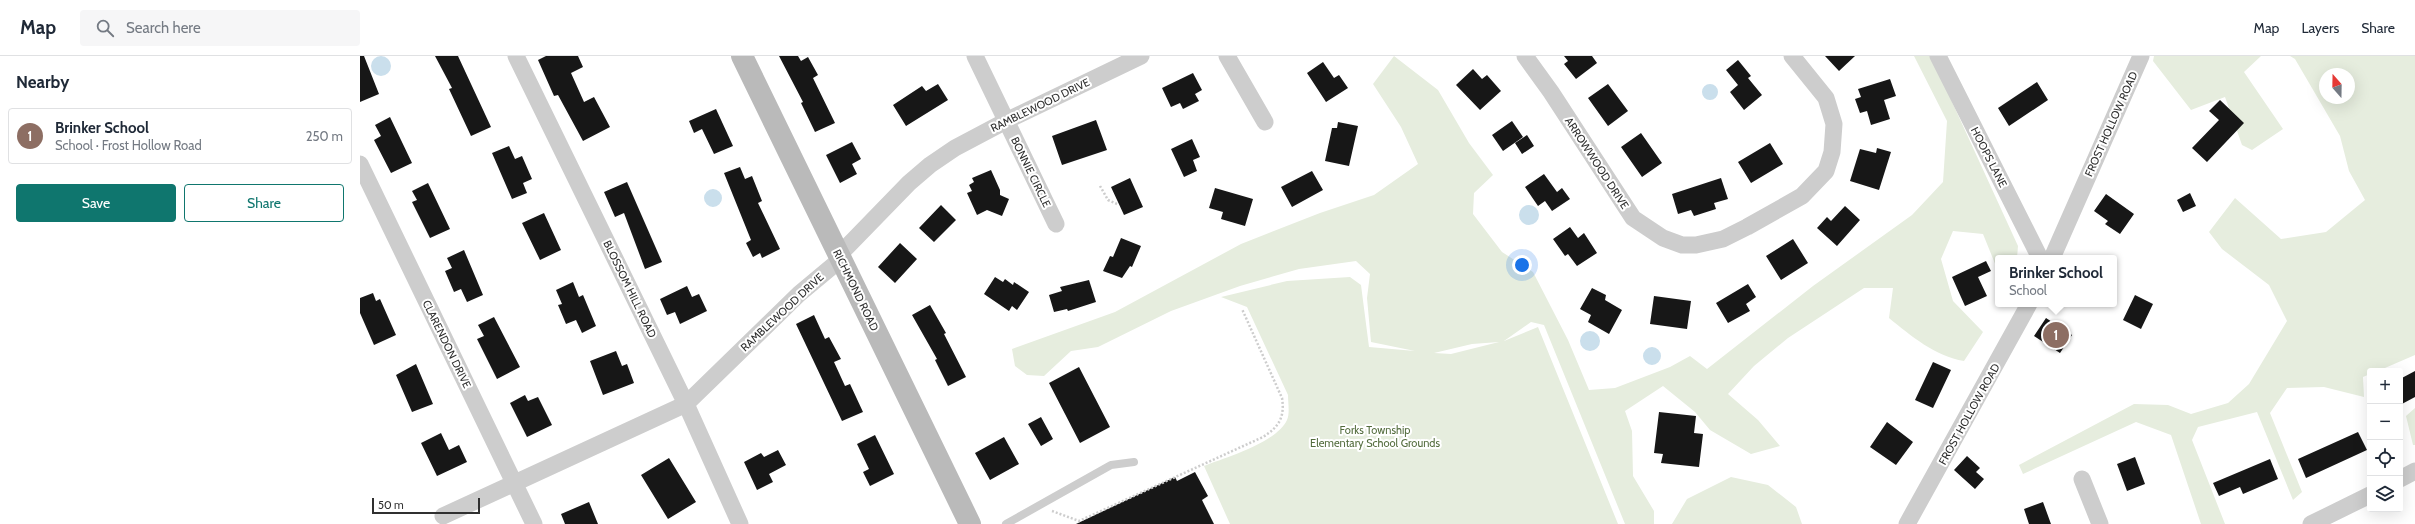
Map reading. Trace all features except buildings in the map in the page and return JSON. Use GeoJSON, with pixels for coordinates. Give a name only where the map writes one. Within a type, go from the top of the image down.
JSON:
{"type":"FeatureCollection","features":[{"type":"Feature","properties":{"kind":"street","name":"BLOSSOM HILL ROAD"},"geometry":{"type":"LineString","coordinates":[[516,56],[686,404],[740,524]]}},
{"type":"Feature","properties":{"kind":"street","name":"RICHMOND ROAD"},"geometry":{"type":"LineString","coordinates":[[742,56],[970,524]]}},
{"type":"Feature","properties":{"kind":"street","name":"BONNIE CIRCLE"},"geometry":{"type":"LineString","coordinates":[[975,56],[1056,224]]}},
{"type":"Feature","properties":{"kind":"street","name":"RAMBLEWOOD DRIVE"},"geometry":{"type":"LineString","coordinates":[[443,516],[686,404],[799,294],[841,259],[841,253],[880,210],[930,165],[955,148],[1006,121],[1141,56]]}},
{"type":"Feature","properties":{"kind":"street"},"geometry":{"type":"LineString","coordinates":[[1227,56],[1265,122]]}},
{"type":"Feature","properties":{"kind":"street","name":"ARROWWOOD DRIVE"},"geometry":{"type":"LineString","coordinates":[[1525,56],[1551,92],[1633,218],[1663,238],[1682,245],[1696,245],[1723,240],[1802,196],[1826,171],[1832,152],[1834,124],[1826,98],[1792,56]]}},
{"type":"Feature","properties":{"kind":"street","name":"HOOPS LANE"},"geometry":{"type":"LineString","coordinates":[[1938,56],[2038,255]]}},
{"type":"Feature","properties":{"kind":"street","name":"FROST HOLLOW ROAD"},"geometry":{"type":"LineString","coordinates":[[2053,255],[2141,56]]}},
{"type":"Feature","properties":{"kind":"street","name":"CLARENDON DRIVE"},"geometry":{"type":"LineString","coordinates":[[360,164],[534,524]]}},
{"type":"Feature","properties":{"kind":"street","name":"FROST HOLLOW ROAD"},"geometry":{"type":"LineString","coordinates":[[1907,524],[2027,307]]}},
{"type":"Feature","properties":{"kind":"street"},"geometry":{"type":"LineString","coordinates":[[2403,477],[2415,471]]}},
{"type":"Feature","properties":{"kind":"street"},"geometry":{"type":"LineString","coordinates":[[2082,479],[2100,524]]}},
{"type":"Feature","properties":{"kind":"street"},"geometry":{"type":"LineString","coordinates":[[2312,524],[2367,496]]}},
{"type":"Feature","properties":{"kind":"lane"},"geometry":{"type":"LineString","coordinates":[[1006,524],[1111,465],[1134,462]]}},
{"type":"Feature","properties":{"kind":"path"},"geometry":{"type":"LineString","coordinates":[[1100,186],[1108,200],[1117,204]]}},
{"type":"Feature","properties":{"kind":"path"},"geometry":{"type":"LineString","coordinates":[[1051,510],[1079,521],[1263,437],[1279,425],[1284,409],[1282,398],[1242,308]]}},
{"type":"Feature","properties":{"kind":"green space","name":"Forks Township Elementary School Grounds"},"geometry":{"type":"Polygon","coordinates":[[[1394,56],[1438,90],[1469,143],[1493,175],[1474,193],[1473,214],[1502,252],[1533,272],[1568,340],[1589,390],[1615,388],[1670,367],[1690,356],[1707,369],[1813,286],[1912,215],[1943,182],[1947,121],[1914,56],[1931,56],[2018,246],[2017,255],[1995,255],[1995,264],[1983,234],[1953,231],[1941,259],[1953,301],[1983,332],[1964,361],[1943,355],[1933,350],[1889,318],[1893,288],[1864,288],[1788,338],[1754,366],[1728,394],[1758,420],[1780,446],[1751,454],[1710,430],[1695,412],[1663,386],[1625,411],[1632,431],[1633,476],[1654,511],[1654,524],[1625,524],[1544,325],[1531,322],[1504,341],[1538,327],[1618,524],[1230,524],[1204,466],[1237,454],[1273,436],[1287,420],[1289,408],[1288,395],[1247,307],[1221,297],[1287,281],[1350,277],[1361,285],[1369,347],[1415,351],[1371,342],[1367,298],[1370,274],[1356,261],[1299,269],[1240,286],[1171,311],[1098,347],[1071,351],[1044,376],[1027,375],[1015,366],[1012,349],[1115,312],[1241,244],[1320,213],[1374,195],[1418,164],[1401,127],[1373,84],[1394,56]],[[1499,342],[1472,344],[1434,353],[1451,354],[1499,342]]]}},
{"type":"Feature","properties":{"kind":"green space"},"geometry":{"type":"Polygon","coordinates":[[[2154,56],[2261,56],[2244,72],[2283,129],[2252,150],[2242,145],[2225,97],[2191,110],[2153,61],[2154,56]]]}},
{"type":"Feature","properties":{"kind":"green space"},"geometry":{"type":"Polygon","coordinates":[[[2290,56],[2415,56],[2415,355],[2385,368],[2367,368],[2367,375],[2363,377],[2364,397],[2324,387],[2287,388],[2270,413],[2302,492],[2293,500],[2257,412],[2198,427],[2192,440],[2225,524],[2201,524],[2171,435],[2136,422],[2023,474],[2019,465],[2134,404],[2168,405],[2191,414],[2228,403],[2249,384],[2287,321],[2269,285],[2222,249],[2209,232],[2235,198],[2281,239],[2326,232],[2365,200],[2349,171],[2340,136],[2321,104],[2355,104],[2355,68],[2319,68],[2319,100],[2295,59],[2290,56]]]}},
{"type":"Feature","properties":{"kind":"green space"},"geometry":{"type":"Polygon","coordinates":[[[2415,408],[2415,445],[2413,445],[2406,416],[2415,408]]]}},
{"type":"Feature","properties":{"kind":"green space"},"geometry":{"type":"Polygon","coordinates":[[[1731,477],[1768,485],[1796,507],[1802,524],[1672,524],[1687,499],[1731,477]]]}},
{"type":"Feature","properties":{"kind":"water"},"geometry":{"type":"Polygon","coordinates":[[[377,56],[385,56],[391,62],[391,70],[385,76],[377,76],[371,70],[371,62],[377,56]]]}},
{"type":"Feature","properties":{"kind":"water"},"geometry":{"type":"Polygon","coordinates":[[[1710,84],[1716,86],[1718,92],[1716,98],[1710,100],[1704,98],[1702,92],[1704,86],[1710,84]]]}},
{"type":"Feature","properties":{"kind":"water"},"geometry":{"type":"Polygon","coordinates":[[[713,189],[717,190],[721,194],[721,202],[717,206],[713,207],[709,206],[705,202],[704,198],[705,194],[709,190],[713,189]]]}},
{"type":"Feature","properties":{"kind":"water"},"geometry":{"type":"Polygon","coordinates":[[[1529,205],[1536,208],[1539,215],[1536,222],[1529,225],[1522,222],[1519,215],[1522,208],[1529,205]]]}},
{"type":"Feature","properties":{"kind":"water"},"geometry":{"type":"Polygon","coordinates":[[[1586,331],[1594,331],[1600,337],[1600,345],[1594,351],[1586,351],[1580,345],[1580,337],[1586,331]]]}},
{"type":"Feature","properties":{"kind":"water"},"geometry":{"type":"Polygon","coordinates":[[[1648,347],[1656,347],[1661,352],[1659,363],[1656,365],[1648,365],[1643,360],[1643,352],[1648,347]]]}},
{"type":"Feature","properties":{"kind":"place","name":"Brinker School"},"geometry":{"type":"Point","coordinates":[2056,335]}}]}
